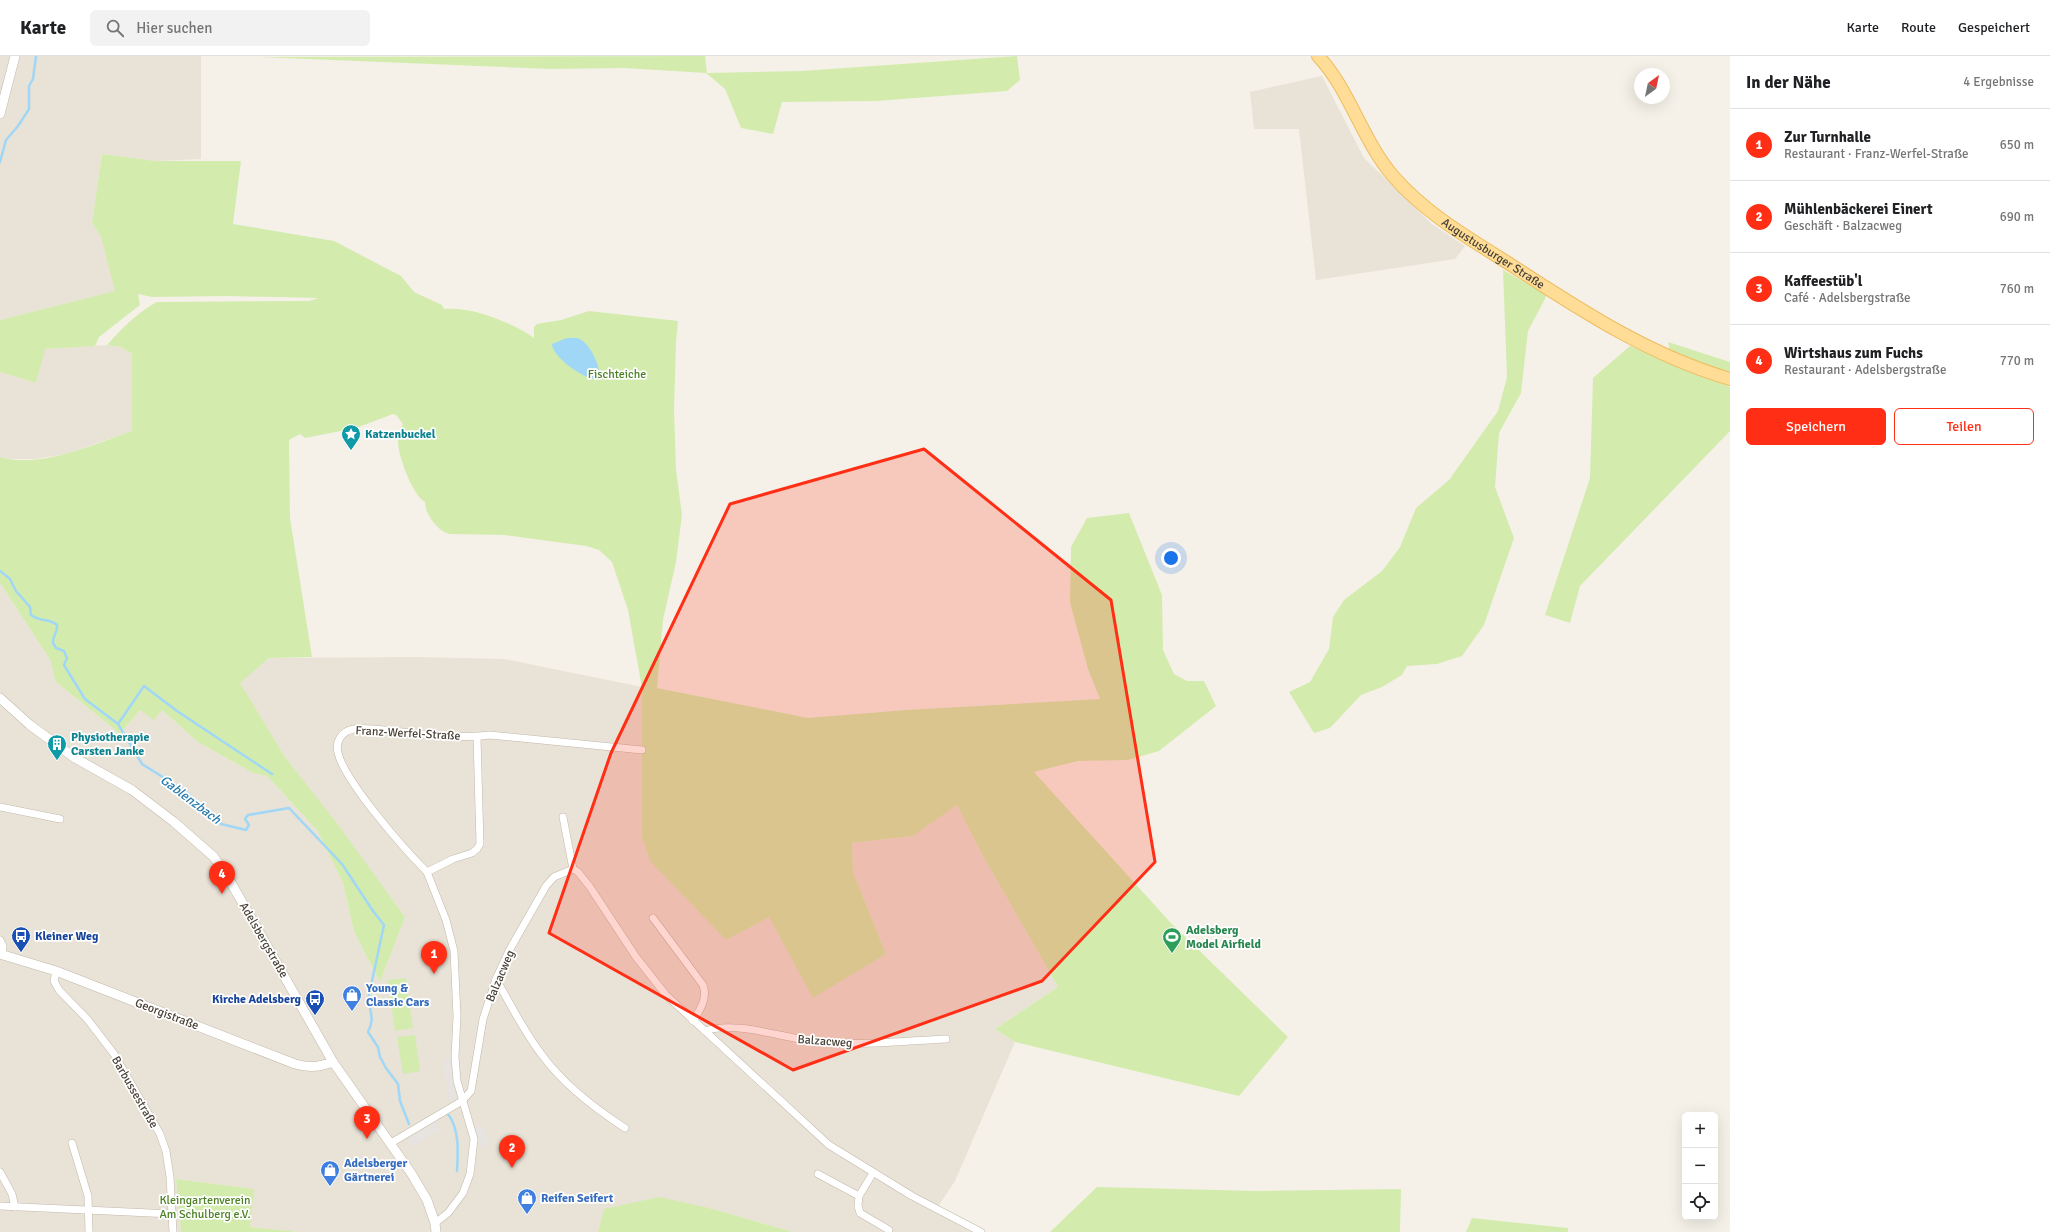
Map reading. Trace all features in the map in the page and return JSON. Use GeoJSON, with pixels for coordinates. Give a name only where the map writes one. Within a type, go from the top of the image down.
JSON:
{"type":"FeatureCollection","features":[{"type":"Feature","properties":{"kind":"main road","name":"Augustusburger Straße"},"geometry":{"type":"LineString","coordinates":[[1318,56],[1330,70],[1375,152],[1408,193],[1438,218],[1610,328],[1650,349],[1730,379]]}},
{"type":"Feature","properties":{"kind":"street"},"geometry":{"type":"LineString","coordinates":[[0,114],[16,56]]}},
{"type":"Feature","properties":{"kind":"street","name":"Adelsbergstraße"},"geometry":{"type":"LineString","coordinates":[[0,698],[30,724],[75,758],[132,790],[214,857],[230,881],[333,1062],[391,1143],[427,1200],[436,1228]]}},
{"type":"Feature","properties":{"kind":"street","name":"Franz-Werfel-Straße"},"geometry":{"type":"LineString","coordinates":[[462,1101],[457,1081],[455,1057],[457,1016],[454,950],[446,920],[427,872],[413,859],[356,785],[340,761],[338,741],[344,732],[357,728],[477,737],[490,735],[559,740],[642,750]]}},
{"type":"Feature","properties":{"kind":"street","name":"Franz-Werfel-Straße"},"geometry":{"type":"LineString","coordinates":[[427,872],[453,859],[472,853],[480,844],[477,737]]}},
{"type":"Feature","properties":{"kind":"street"},"geometry":{"type":"LineString","coordinates":[[0,807],[60,819]]}},
{"type":"Feature","properties":{"kind":"street"},"geometry":{"type":"LineString","coordinates":[[563,817],[573,869],[578,872],[590,887],[651,978],[666,995],[829,1145],[873,1173],[981,1232]]}},
{"type":"Feature","properties":{"kind":"street","name":"Balzacweg"},"geometry":{"type":"LineString","coordinates":[[391,1143],[462,1101],[471,1091],[477,1046],[483,1019],[496,979],[510,949],[546,886],[554,877],[573,869]]}},
{"type":"Feature","properties":{"kind":"street"},"geometry":{"type":"LineString","coordinates":[[653,918],[704,985],[706,991],[703,1003],[693,1021]]}},
{"type":"Feature","properties":{"kind":"street"},"geometry":{"type":"LineString","coordinates":[[0,940],[3,946],[1,954]]}},
{"type":"Feature","properties":{"kind":"street","name":"Georgistraße"},"geometry":{"type":"LineString","coordinates":[[1,954],[56,971],[295,1064],[307,1067],[319,1067],[333,1062]]}},
{"type":"Feature","properties":{"kind":"street","name":"Barbussestraße"},"geometry":{"type":"LineString","coordinates":[[56,971],[54,981],[58,990],[88,1020],[114,1054],[160,1134],[166,1151],[170,1177],[173,1232]]}},
{"type":"Feature","properties":{"kind":"street"},"geometry":{"type":"LineString","coordinates":[[496,979],[530,1038],[556,1072],[585,1100],[625,1128]]}},
{"type":"Feature","properties":{"kind":"street","name":"Balzacweg"},"geometry":{"type":"LineString","coordinates":[[705,1030],[713,1028],[748,1029],[820,1042],[875,1043],[946,1039]]}},
{"type":"Feature","properties":{"kind":"street"},"geometry":{"type":"LineString","coordinates":[[436,1228],[459,1199],[470,1174],[474,1139],[462,1101]]}},
{"type":"Feature","properties":{"kind":"street"},"geometry":{"type":"LineString","coordinates":[[72,1143],[88,1196],[90,1211],[89,1232]]}},
{"type":"Feature","properties":{"kind":"street"},"geometry":{"type":"LineString","coordinates":[[0,1172],[12,1194],[15,1207]]}},
{"type":"Feature","properties":{"kind":"street"},"geometry":{"type":"LineString","coordinates":[[873,1173],[859,1196],[858,1206],[860,1213],[889,1230]]}},
{"type":"Feature","properties":{"kind":"street"},"geometry":{"type":"LineString","coordinates":[[818,1174],[859,1196]]}},
{"type":"Feature","properties":{"kind":"street"},"geometry":{"type":"LineString","coordinates":[[0,1206],[172,1214]]}},
{"type":"Feature","properties":{"kind":"highlighted area"},"geometry":{"type":"Polygon","coordinates":[[[924,449],[1111,600],[1155,862],[1042,981],[793,1070],[549,933],[611,753],[730,504],[924,449]]]}},
{"type":"Feature","properties":{"kind":"shaded area"},"geometry":{"type":"Polygon","coordinates":[[[0,56],[201,56],[201,159],[156,161],[102,154],[92,223],[101,237],[116,291],[0,320],[0,56]]]}},
{"type":"Feature","properties":{"kind":"shaded area"},"geometry":{"type":"Polygon","coordinates":[[[1322,76],[1364,158],[1432,224],[1465,246],[1455,259],[1316,280],[1299,129],[1254,129],[1250,92],[1322,76]]]}},
{"type":"Feature","properties":{"kind":"shaded area"},"geometry":{"type":"Polygon","coordinates":[[[107,345],[121,347],[132,354],[132,431],[66,454],[35,459],[8,459],[0,457],[0,372],[36,383],[44,349],[107,345]]]}},
{"type":"Feature","properties":{"kind":"shaded area"},"geometry":{"type":"Polygon","coordinates":[[[0,583],[51,661],[55,681],[120,734],[140,710],[162,710],[198,742],[253,773],[267,776],[317,830],[343,883],[354,932],[380,982],[405,917],[285,757],[239,683],[269,658],[415,657],[504,659],[642,687],[642,837],[769,917],[886,954],[853,872],[852,843],[913,836],[957,804],[984,858],[1058,987],[995,1029],[1015,1042],[955,1181],[937,1208],[986,1232],[793,1232],[709,1208],[601,1222],[598,1232],[300,1232],[250,1227],[253,1189],[176,1179],[181,1232],[0,1232],[0,583]]]}},
{"type":"Feature","properties":{"kind":"shaded area"},"geometry":{"type":"Polygon","coordinates":[[[451,1058],[456,1099],[449,1101],[443,1059],[451,1058]]]}},
{"type":"Feature","properties":{"kind":"shaded area"},"geometry":{"type":"Polygon","coordinates":[[[435,1122],[440,1130],[411,1147],[407,1139],[435,1122]]]}},
{"type":"Feature","properties":{"kind":"shaded area"},"geometry":{"type":"Polygon","coordinates":[[[482,1125],[490,1145],[482,1148],[474,1127],[482,1125]]]}},
{"type":"Feature","properties":{"kind":"green space"},"geometry":{"type":"Polygon","coordinates":[[[705,56],[707,73],[801,71],[1017,56],[1020,80],[1007,91],[876,101],[782,102],[773,134],[741,128],[725,89],[706,73],[624,68],[551,69],[259,57],[705,56]]]}},
{"type":"Feature","properties":{"kind":"green space","name":"Fischteiche"},"geometry":{"type":"Polygon","coordinates":[[[102,154],[156,161],[241,161],[233,224],[334,241],[401,276],[414,292],[442,305],[444,309],[467,310],[491,316],[514,326],[534,338],[534,327],[537,324],[561,320],[589,311],[678,321],[674,410],[676,470],[682,515],[676,562],[663,620],[657,688],[808,718],[906,710],[1100,699],[1088,669],[1070,603],[1071,547],[1087,518],[1129,513],[1162,595],[1163,650],[1174,674],[1187,681],[1204,681],[1216,706],[1159,751],[1128,760],[1078,761],[1034,772],[1170,922],[1288,1037],[1239,1096],[1015,1042],[995,1029],[1058,987],[984,858],[957,805],[913,836],[852,843],[853,872],[886,954],[813,998],[769,917],[726,940],[650,861],[642,837],[642,688],[628,610],[612,562],[599,550],[586,546],[504,535],[445,533],[433,522],[427,512],[425,502],[420,498],[411,484],[403,466],[398,437],[403,424],[396,415],[393,414],[356,428],[305,438],[300,434],[289,440],[290,518],[312,657],[269,658],[240,683],[285,757],[336,822],[405,917],[380,982],[354,932],[343,883],[317,830],[267,776],[253,773],[198,742],[162,710],[154,720],[140,710],[120,734],[55,681],[51,661],[0,583],[0,457],[16,460],[33,460],[50,457],[84,448],[132,431],[132,354],[121,347],[107,345],[130,321],[157,302],[309,301],[318,298],[227,296],[152,297],[138,294],[140,305],[99,337],[95,346],[45,349],[36,383],[0,372],[0,320],[115,291],[101,237],[92,223],[102,154]]]}},
{"type":"Feature","properties":{"kind":"green space"},"geometry":{"type":"Polygon","coordinates":[[[1503,270],[1547,295],[1528,331],[1521,393],[1499,433],[1495,487],[1514,538],[1484,625],[1462,656],[1437,664],[1407,666],[1402,675],[1382,687],[1361,695],[1330,728],[1314,733],[1289,692],[1310,682],[1329,649],[1333,617],[1344,600],[1382,571],[1400,547],[1416,508],[1449,480],[1498,411],[1507,377],[1503,270]]]}},
{"type":"Feature","properties":{"kind":"green space"},"geometry":{"type":"Polygon","coordinates":[[[1668,342],[1730,362],[1730,374],[1670,352],[1668,342]]]}},
{"type":"Feature","properties":{"kind":"green space"},"geometry":{"type":"Polygon","coordinates":[[[1630,346],[1730,387],[1730,431],[1580,586],[1570,623],[1545,615],[1590,478],[1593,378],[1630,346]]]}},
{"type":"Feature","properties":{"kind":"green space"},"geometry":{"type":"Polygon","coordinates":[[[406,978],[413,1028],[395,1031],[388,980],[406,978]]]}},
{"type":"Feature","properties":{"kind":"green space"},"geometry":{"type":"Polygon","coordinates":[[[415,1035],[420,1071],[403,1074],[397,1037],[415,1035]]]}},
{"type":"Feature","properties":{"kind":"green space","name":"Kleingartenverein Am Schulberg e.V."},"geometry":{"type":"Polygon","coordinates":[[[176,1179],[254,1189],[250,1227],[300,1232],[181,1232],[176,1179]]]}},
{"type":"Feature","properties":{"kind":"green space"},"geometry":{"type":"Polygon","coordinates":[[[1097,1187],[1259,1191],[1401,1189],[1400,1232],[1050,1232],[1097,1187]]]}},
{"type":"Feature","properties":{"kind":"green space"},"geometry":{"type":"Polygon","coordinates":[[[659,1197],[709,1208],[793,1232],[598,1232],[604,1209],[659,1197]]]}},
{"type":"Feature","properties":{"kind":"green space"},"geometry":{"type":"Polygon","coordinates":[[[1472,1218],[1568,1228],[1568,1232],[1466,1232],[1472,1218]]]}},
{"type":"Feature","properties":{"kind":"water"},"geometry":{"type":"Polygon","coordinates":[[[567,338],[578,338],[588,346],[595,357],[599,369],[598,379],[593,379],[586,376],[570,367],[553,349],[552,344],[567,338]]]}},
{"type":"Feature","properties":{"kind":"waterway","name":"Gablenzbach"},"geometry":{"type":"LineString","coordinates":[[0,162],[6,140],[18,126],[29,109],[29,86],[33,79],[36,56]]}},
{"type":"Feature","properties":{"kind":"waterway","name":"Gablenzbach"},"geometry":{"type":"LineString","coordinates":[[0,571],[10,579],[16,591],[30,607],[31,615],[38,619],[51,621],[57,625],[53,643],[56,648],[64,651],[67,658],[64,665],[85,699],[118,724],[142,764],[185,791],[209,813],[216,816],[221,824],[246,830],[249,825],[245,819],[248,815],[289,808],[342,864],[384,925],[369,995],[372,1018],[368,1032],[378,1047],[380,1057],[386,1068],[398,1084],[400,1101],[409,1124]]}},
{"type":"Feature","properties":{"kind":"waterway"},"geometry":{"type":"LineString","coordinates":[[118,724],[144,686],[177,711],[272,774]]}},
{"type":"Feature","properties":{"kind":"waterway"},"geometry":{"type":"LineString","coordinates":[[447,1113],[456,1133],[458,1149],[457,1171]]}},
{"type":"Feature","properties":{"kind":"place","name":"Katzenbuckel"},"geometry":{"type":"Point","coordinates":[351,451]}},
{"type":"Feature","properties":{"kind":"place","name":"Physiotherapie Carsten Janke"},"geometry":{"type":"Point","coordinates":[57,761]}},
{"type":"Feature","properties":{"kind":"place","name":"Wirtshaus zum Fuchs"},"geometry":{"type":"Point","coordinates":[222,894]}},
{"type":"Feature","properties":{"kind":"place","name":"Kleiner Weg"},"geometry":{"type":"Point","coordinates":[21,953]}},
{"type":"Feature","properties":{"kind":"place","name":"Adelsberg Model Airfield"},"geometry":{"type":"Point","coordinates":[1172,954]}},
{"type":"Feature","properties":{"kind":"place","name":"Zur Turnhalle"},"geometry":{"type":"Point","coordinates":[434,974]}},
{"type":"Feature","properties":{"kind":"place","name":"Young & Classic Cars"},"geometry":{"type":"Point","coordinates":[352,1012]}},
{"type":"Feature","properties":{"kind":"place","name":"Kirche Adelsberg"},"geometry":{"type":"Point","coordinates":[315,1016]}},
{"type":"Feature","properties":{"kind":"place","name":"Kaffeestüb'l"},"geometry":{"type":"Point","coordinates":[367,1139]}},
{"type":"Feature","properties":{"kind":"place","name":"Mühlenbäckerei Einert"},"geometry":{"type":"Point","coordinates":[512,1168]}},
{"type":"Feature","properties":{"kind":"place","name":"Adelsberger Gärtnerei"},"geometry":{"type":"Point","coordinates":[330,1187]}},
{"type":"Feature","properties":{"kind":"place","name":"Reifen Seifert"},"geometry":{"type":"Point","coordinates":[527,1215]}}]}
